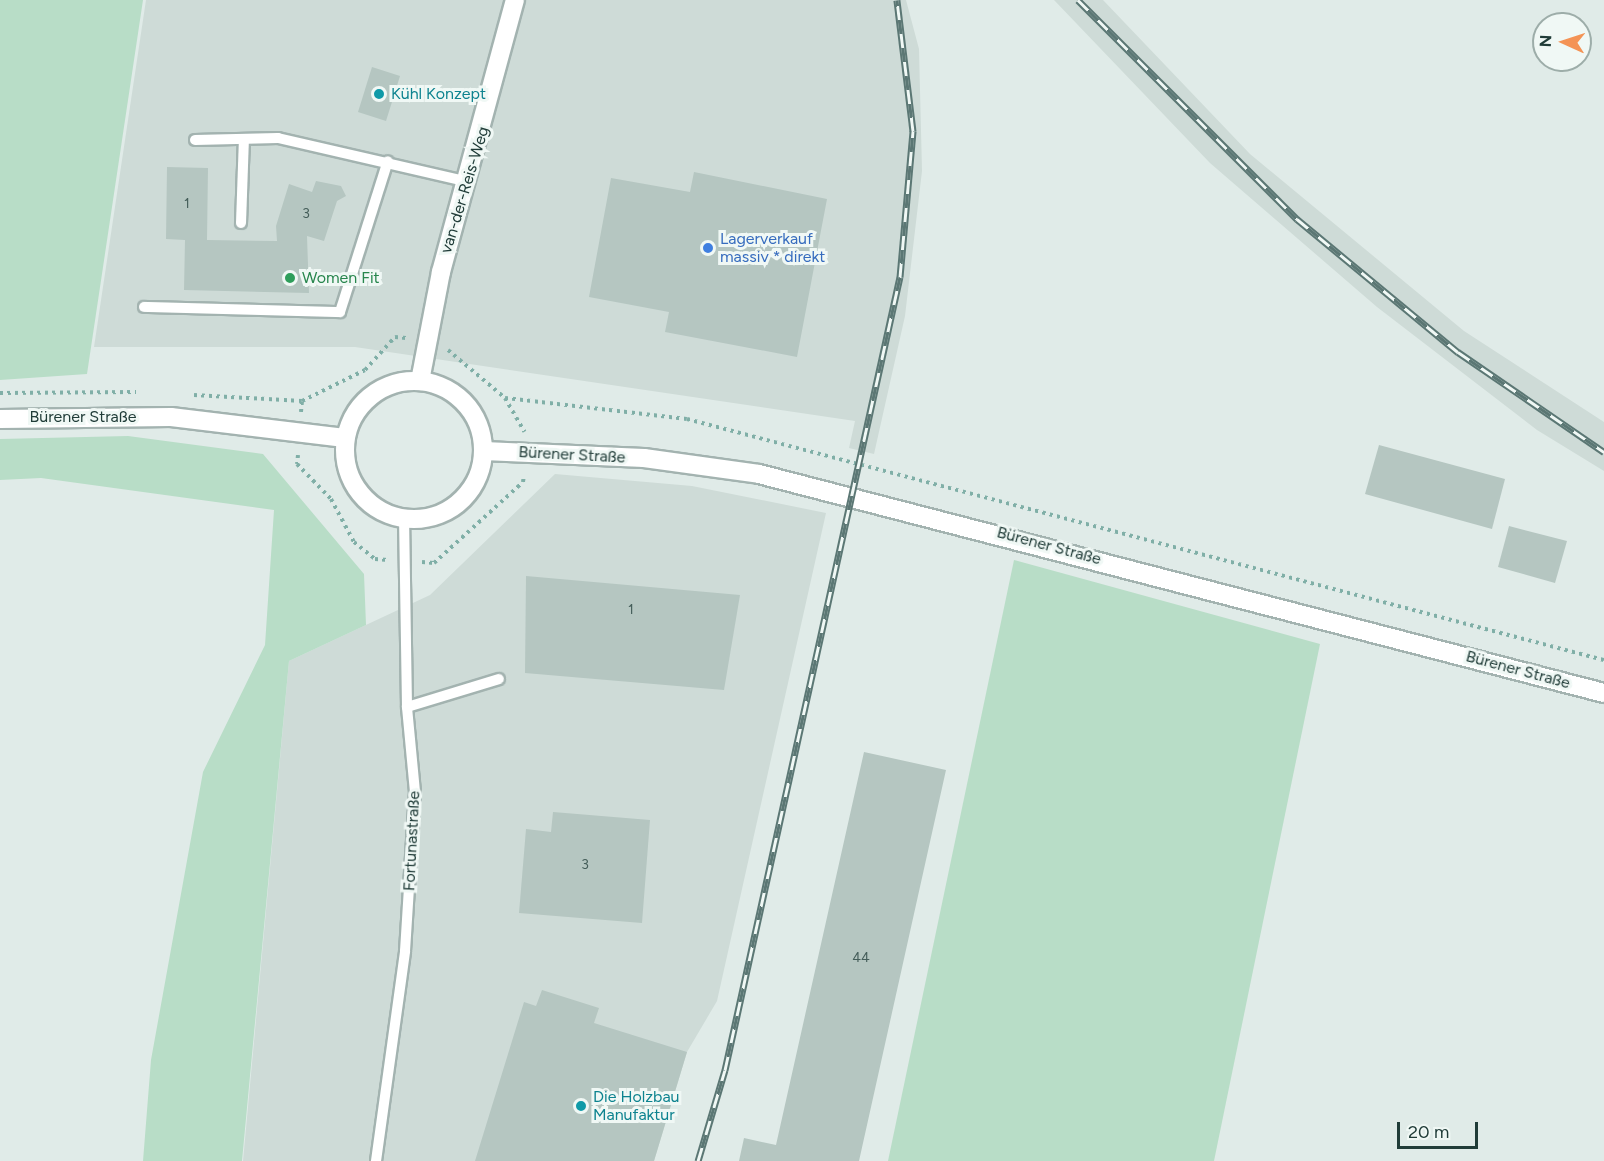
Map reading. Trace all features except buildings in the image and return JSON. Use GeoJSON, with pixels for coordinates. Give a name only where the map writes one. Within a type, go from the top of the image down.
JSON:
{"type":"FeatureCollection","features":[{"type":"Feature","properties":{"kind":"main road","name":"van-der-Reis-Weg"},"geometry":{"type":"LineString","coordinates":[[420,381],[464,181],[515,0]]}},
{"type":"Feature","properties":{"kind":"main road"},"geometry":{"type":"LineString","coordinates":[[420,381],[437,384],[464,402],[481,432],[484,451],[472,489],[458,505],[438,516],[404,520],[369,503],[354,486],[346,466],[345,438],[370,396],[400,382],[420,381]]}},
{"type":"Feature","properties":{"kind":"main road","name":"Bürener Straße"},"geometry":{"type":"LineString","coordinates":[[0,419],[171,417],[345,438]]}},
{"type":"Feature","properties":{"kind":"main road","name":"Bürener Straße"},"geometry":{"type":"LineString","coordinates":[[484,451],[644,458],[797,483],[1604,693]]}},
{"type":"Feature","properties":{"kind":"lane"},"geometry":{"type":"LineString","coordinates":[[195,140],[278,138],[387,160],[464,181]]}},
{"type":"Feature","properties":{"kind":"lane"},"geometry":{"type":"LineString","coordinates":[[241,224],[244,139]]}},
{"type":"Feature","properties":{"kind":"lane"},"geometry":{"type":"LineString","coordinates":[[144,307],[340,312],[387,160]]}},
{"type":"Feature","properties":{"kind":"lane","name":"Fortunastraße"},"geometry":{"type":"LineString","coordinates":[[376,1161],[405,951],[415,792],[408,707],[402,561],[404,520]]}},
{"type":"Feature","properties":{"kind":"lane"},"geometry":{"type":"LineString","coordinates":[[408,707],[499,679]]}},
{"type":"Feature","properties":{"kind":"path"},"geometry":{"type":"LineString","coordinates":[[299,434],[297,464],[331,500],[354,542],[375,559],[434,563],[523,482],[526,452],[525,424],[505,398],[687,419],[1604,660]]}},
{"type":"Feature","properties":{"kind":"shaded area"},"geometry":{"type":"Polygon","coordinates":[[[146,0],[906,0],[919,49],[922,171],[905,316],[874,454],[849,448],[855,421],[355,347],[94,347],[146,0]]]}},
{"type":"Feature","properties":{"kind":"shaded area"},"geometry":{"type":"Polygon","coordinates":[[[1054,0],[1103,0],[1250,154],[1464,331],[1604,422],[1604,471],[1537,430],[1377,307],[1210,163],[1054,0]]]}},
{"type":"Feature","properties":{"kind":"shaded area"},"geometry":{"type":"Polygon","coordinates":[[[555,474],[692,486],[826,513],[717,1001],[687,1052],[654,1161],[243,1161],[289,661],[430,595],[555,474]]]}},
{"type":"Feature","properties":{"kind":"green space"},"geometry":{"type":"Polygon","coordinates":[[[0,0],[143,0],[87,374],[0,380],[0,0]]]}},
{"type":"Feature","properties":{"kind":"green space"},"geometry":{"type":"Polygon","coordinates":[[[128,436],[263,454],[364,574],[366,625],[289,661],[242,1161],[143,1161],[151,1060],[203,772],[265,645],[274,510],[41,478],[0,480],[0,439],[128,436]]]}},
{"type":"Feature","properties":{"kind":"green space"},"geometry":{"type":"Polygon","coordinates":[[[1014,560],[1320,644],[1214,1161],[888,1161],[1014,560]]]}},
{"type":"Feature","properties":{"kind":"railway"},"geometry":{"type":"LineString","coordinates":[[698,1161],[725,1070],[900,277],[913,131],[897,0]]}},
{"type":"Feature","properties":{"kind":"railway"},"geometry":{"type":"LineString","coordinates":[[1078,0],[1297,219],[1458,352],[1604,452]]}},
{"type":"Feature","properties":{"kind":"place","name":"Kühl Konzept"},"geometry":{"type":"Point","coordinates":[379,94]}},
{"type":"Feature","properties":{"kind":"place","name":"Lagerverkauf massiv * direkt"},"geometry":{"type":"Point","coordinates":[708,248]}},
{"type":"Feature","properties":{"kind":"place","name":"Women Fit"},"geometry":{"type":"Point","coordinates":[290,278]}},
{"type":"Feature","properties":{"kind":"place","name":"Die Holzbau Manufaktur"},"geometry":{"type":"Point","coordinates":[581,1106]}}]}
